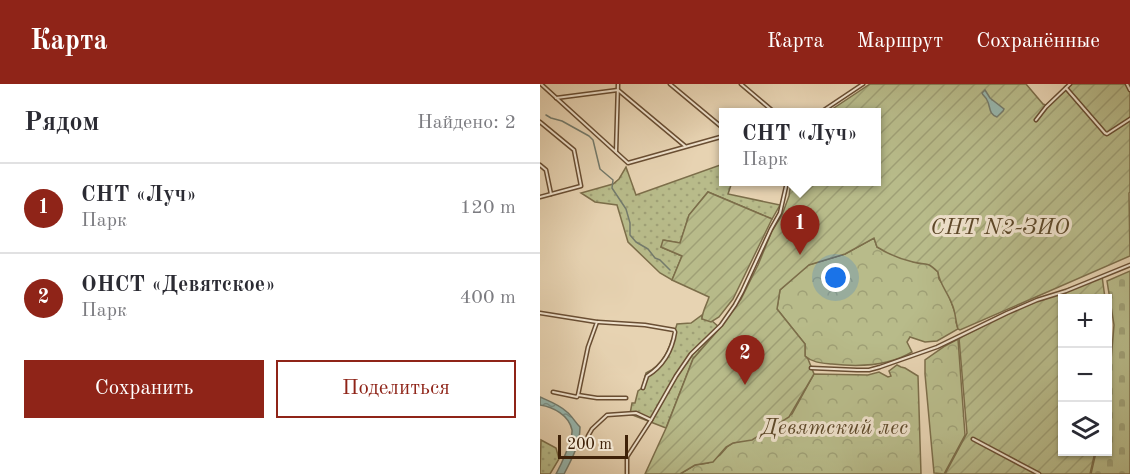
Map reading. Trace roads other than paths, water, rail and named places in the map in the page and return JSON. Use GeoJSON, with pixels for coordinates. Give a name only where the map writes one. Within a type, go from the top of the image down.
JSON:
{"type":"FeatureCollection","features":[{"type":"Feature","properties":{"kind":"street"},"geometry":{"type":"LineString","coordinates":[[541,84],[628,163],[719,137]]}},
{"type":"Feature","properties":{"kind":"street"},"geometry":{"type":"LineString","coordinates":[[616,152],[618,84]]}},
{"type":"Feature","properties":{"kind":"street"},"geometry":{"type":"LineString","coordinates":[[670,84],[719,126]]}},
{"type":"Feature","properties":{"kind":"street"},"geometry":{"type":"LineString","coordinates":[[741,84],[766,108]]}},
{"type":"Feature","properties":{"kind":"street"},"geometry":{"type":"LineString","coordinates":[[827,108],[863,84]]}},
{"type":"Feature","properties":{"kind":"street"},"geometry":{"type":"LineString","coordinates":[[1036,120],[1070,84]]}},
{"type":"Feature","properties":{"kind":"street"},"geometry":{"type":"LineString","coordinates":[[1127,84],[1130,90]]}},
{"type":"Feature","properties":{"kind":"street"},"geometry":{"type":"LineString","coordinates":[[1066,88],[1107,134],[1130,119]]}},
{"type":"Feature","properties":{"kind":"street"},"geometry":{"type":"LineString","coordinates":[[556,98],[618,90],[685,147]]}},
{"type":"Feature","properties":{"kind":"street"},"geometry":{"type":"LineString","coordinates":[[540,122],[574,150],[581,186],[540,197]]}},
{"type":"Feature","properties":{"kind":"street"},"geometry":{"type":"LineString","coordinates":[[540,165],[546,170],[551,194]]}},
{"type":"Feature","properties":{"kind":"street"},"geometry":{"type":"LineString","coordinates":[[627,474],[627,457],[668,389],[690,355],[721,325],[739,299],[780,213],[786,186]]}},
{"type":"Feature","properties":{"kind":"street"},"geometry":{"type":"LineString","coordinates":[[811,368],[857,370],[889,363],[937,347],[1006,313],[1130,265]]}},
{"type":"Feature","properties":{"kind":"street"},"geometry":{"type":"LineString","coordinates":[[540,313],[674,330],[674,342],[669,353],[660,366],[646,376],[644,388]]}},
{"type":"Feature","properties":{"kind":"street"},"geometry":{"type":"LineString","coordinates":[[578,395],[588,347],[597,322]]}},
{"type":"Feature","properties":{"kind":"street"},"geometry":{"type":"LineString","coordinates":[[554,392],[577,397],[578,395],[597,398],[626,398]]}},
{"type":"Feature","properties":{"kind":"street"},"geometry":{"type":"LineString","coordinates":[[588,436],[607,415],[636,413],[651,420]]}},
{"type":"Feature","properties":{"kind":"street"},"geometry":{"type":"LineString","coordinates":[[973,439],[1039,474]]}},
{"type":"Feature","properties":{"kind":"water"},"geometry":{"type":"Polygon","coordinates":[[[985,90],[990,98],[1004,109],[997,117],[991,112],[987,99],[982,94],[985,90]]]}},
{"type":"Feature","properties":{"kind":"water"},"geometry":{"type":"Polygon","coordinates":[[[540,397],[564,410],[580,427],[573,457],[564,474],[556,474],[569,446],[572,430],[564,416],[540,405],[540,397]]]}},
{"type":"Feature","properties":{"kind":"waterway"},"geometry":{"type":"LineString","coordinates":[[546,115],[562,121],[593,140],[600,169],[613,180],[612,188],[626,209],[630,223],[630,235],[670,270]]}},
{"type":"Feature","properties":{"kind":"place","name":"СНТ «Луч»"},"geometry":{"type":"Point","coordinates":[800,255]}},
{"type":"Feature","properties":{"kind":"place","name":"ОНСТ «Девятское»"},"geometry":{"type":"Point","coordinates":[745,385]}},
{"type":"Feature","properties":{"kind":"park label","name":"СНТ N2-ЗИО"},"geometry":{"type":"Point","coordinates":[1000,228]}},
{"type":"Feature","properties":{"kind":"park label","name":"Девятский лес"},"geometry":{"type":"Point","coordinates":[835,428]}}]}
